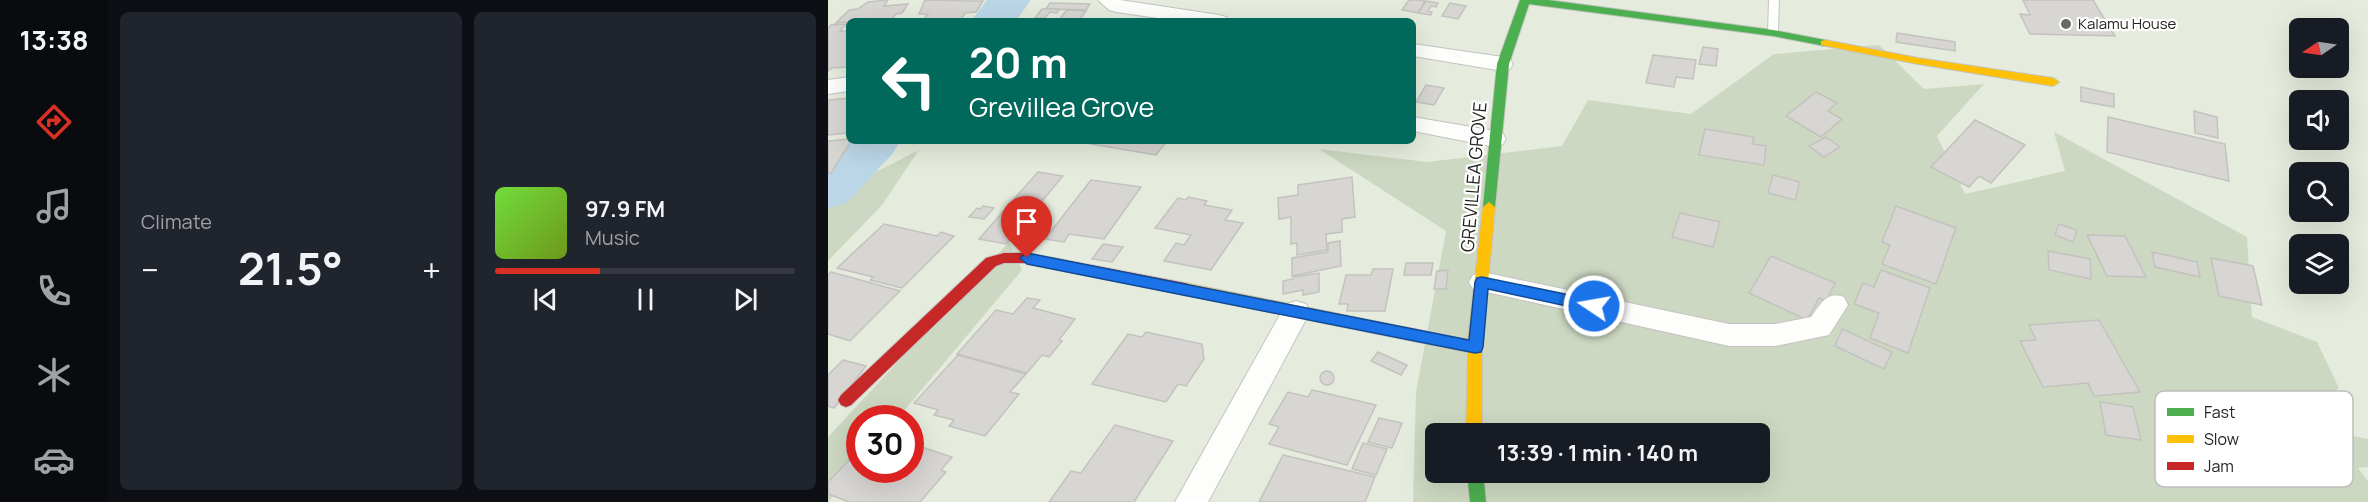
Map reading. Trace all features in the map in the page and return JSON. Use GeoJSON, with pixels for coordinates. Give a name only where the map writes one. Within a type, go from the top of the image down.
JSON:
{"type":"FeatureCollection","features":[{"type":"Feature","properties":{"kind":"street"},"geometry":{"type":"LineString","coordinates":[[1108,0],[1116,6],[1198,18]]}},
{"type":"Feature","properties":{"kind":"street"},"geometry":{"type":"LineString","coordinates":[[1525,0],[1773,33],[1918,61],[2053,82]]}},
{"type":"Feature","properties":{"kind":"street","name":"GREVILLEA GROVE"},"geometry":{"type":"LineString","coordinates":[[1474,423],[1475,347],[1503,64],[1525,0]]}},
{"type":"Feature","properties":{"kind":"street"},"geometry":{"type":"LineString","coordinates":[[1416,50],[1503,64]]}},
{"type":"Feature","properties":{"kind":"street"},"geometry":{"type":"LineString","coordinates":[[828,87],[846,84]]}},
{"type":"Feature","properties":{"kind":"street"},"geometry":{"type":"LineString","coordinates":[[1416,125],[1495,139]]}},
{"type":"Feature","properties":{"kind":"street"},"geometry":{"type":"LineString","coordinates":[[846,400],[991,262],[1004,258],[1027,258],[1475,347]]}},
{"type":"Feature","properties":{"kind":"street"},"geometry":{"type":"LineString","coordinates":[[1482,282],[1729,335],[1775,335],[1819,327],[1835,306]]}},
{"type":"Feature","properties":{"kind":"street"},"geometry":{"type":"LineString","coordinates":[[1191,502],[1296,312]]}},
{"type":"Feature","properties":{"kind":"street"},"geometry":{"type":"LineString","coordinates":[[1476,483],[1478,502]]}},
{"type":"Feature","properties":{"kind":"lane"},"geometry":{"type":"LineString","coordinates":[[1773,33],[1774,0]]}},
{"type":"Feature","properties":{"kind":"green space"},"geometry":{"type":"Polygon","coordinates":[[[828,0],[2368,0],[2368,502],[828,502],[828,0]]]}},
{"type":"Feature","properties":{"kind":"green space"},"geometry":{"type":"Polygon","coordinates":[[[1879,45],[1924,89],[1984,84],[1937,136],[1965,194],[2065,171],[2054,132],[2247,237],[2252,317],[2317,342],[2339,388],[2335,391],[2155,391],[2155,487],[2353,487],[2353,436],[2368,439],[2368,467],[2358,468],[2368,481],[2368,502],[1413,502],[1416,392],[1446,231],[1319,149],[1427,162],[1562,146],[1588,100],[1691,114],[1774,54],[1879,45]]]}},
{"type":"Feature","properties":{"kind":"green space"},"geometry":{"type":"Polygon","coordinates":[[[919,150],[882,205],[828,261],[828,196],[919,150]]]}},
{"type":"Feature","properties":{"kind":"green space"},"geometry":{"type":"Polygon","coordinates":[[[1009,242],[1022,270],[909,405],[858,405],[1009,242]]]}},
{"type":"Feature","properties":{"kind":"green space"},"geometry":{"type":"Polygon","coordinates":[[[846,418],[846,480],[828,502],[828,437],[846,418]]]}},
{"type":"Feature","properties":{"kind":"building"},"geometry":{"type":"Polygon","coordinates":[[[888,0],[884,6],[908,4],[902,13],[896,14],[893,18],[846,18],[846,22],[836,23],[849,10],[858,9],[868,2],[888,0]]]}},
{"type":"Feature","properties":{"kind":"building"},"geometry":{"type":"Polygon","coordinates":[[[925,0],[983,1],[976,12],[965,13],[962,18],[925,18],[928,14],[919,14],[925,0]]]}},
{"type":"Feature","properties":{"kind":"building"},"geometry":{"type":"Polygon","coordinates":[[[1409,0],[1425,1],[1418,13],[1402,10],[1409,0]]]}},
{"type":"Feature","properties":{"kind":"building","name":"Kalamu House"},"geometry":{"type":"Polygon","coordinates":[[[2023,0],[2093,0],[2115,36],[2030,34],[2020,14],[2030,15],[2023,0]]]}},
{"type":"Feature","properties":{"kind":"building"},"geometry":{"type":"Polygon","coordinates":[[[1426,1],[1438,3],[1436,7],[1431,6],[1428,11],[1432,12],[1431,15],[1418,13],[1426,1]]]}},
{"type":"Feature","properties":{"kind":"building"},"geometry":{"type":"Polygon","coordinates":[[[1050,3],[1090,4],[1086,10],[1046,9],[1050,3]]]}},
{"type":"Feature","properties":{"kind":"building"},"geometry":{"type":"Polygon","coordinates":[[[1450,3],[1466,6],[1458,19],[1442,16],[1450,3]]]}},
{"type":"Feature","properties":{"kind":"building"},"geometry":{"type":"Polygon","coordinates":[[[1042,9],[1059,9],[1057,13],[1050,12],[1045,18],[1035,18],[1042,9]]]}},
{"type":"Feature","properties":{"kind":"building"},"geometry":{"type":"Polygon","coordinates":[[[1067,10],[1086,11],[1081,18],[1060,18],[1067,10]]]}},
{"type":"Feature","properties":{"kind":"building"},"geometry":{"type":"Polygon","coordinates":[[[846,24],[840,31],[846,31],[846,67],[832,68],[828,71],[828,28],[831,25],[846,24]]]}},
{"type":"Feature","properties":{"kind":"building"},"geometry":{"type":"Polygon","coordinates":[[[1897,33],[1955,42],[1955,51],[1896,42],[1897,33]]]}},
{"type":"Feature","properties":{"kind":"building"},"geometry":{"type":"Polygon","coordinates":[[[1703,47],[1718,49],[1716,66],[1699,64],[1703,47]]]}},
{"type":"Feature","properties":{"kind":"building"},"geometry":{"type":"Polygon","coordinates":[[[1653,55],[1696,60],[1693,79],[1676,77],[1674,87],[1646,83],[1653,55]]]}},
{"type":"Feature","properties":{"kind":"building"},"geometry":{"type":"Polygon","coordinates":[[[1426,85],[1444,88],[1434,105],[1416,102],[1426,85]]]}},
{"type":"Feature","properties":{"kind":"building"},"geometry":{"type":"Polygon","coordinates":[[[2081,87],[2114,94],[2114,107],[2081,101],[2081,87]]]}},
{"type":"Feature","properties":{"kind":"building"},"geometry":{"type":"Polygon","coordinates":[[[1816,92],[1837,103],[1828,111],[1842,119],[1821,137],[1786,116],[1816,92]]]}},
{"type":"Feature","properties":{"kind":"building"},"geometry":{"type":"Polygon","coordinates":[[[846,98],[846,133],[828,135],[828,100],[846,98]]]}},
{"type":"Feature","properties":{"kind":"building"},"geometry":{"type":"Polygon","coordinates":[[[2194,111],[2217,117],[2218,138],[2195,133],[2194,111]]]}},
{"type":"Feature","properties":{"kind":"building"},"geometry":{"type":"Polygon","coordinates":[[[2108,117],[2225,144],[2229,181],[2107,152],[2108,117]]]}},
{"type":"Feature","properties":{"kind":"building"},"geometry":{"type":"Polygon","coordinates":[[[1975,120],[2025,145],[1991,183],[1979,176],[1969,187],[1931,167],[1975,120]]]}},
{"type":"Feature","properties":{"kind":"building"},"geometry":{"type":"Polygon","coordinates":[[[1705,129],[1754,137],[1752,144],[1766,146],[1764,165],[1699,155],[1705,129]]]}},
{"type":"Feature","properties":{"kind":"building"},"geometry":{"type":"Polygon","coordinates":[[[1826,137],[1840,147],[1824,157],[1809,146],[1826,137]]]}},
{"type":"Feature","properties":{"kind":"building"},"geometry":{"type":"Polygon","coordinates":[[[846,139],[846,144],[849,144],[831,173],[828,173],[828,141],[846,139]]]}},
{"type":"Feature","properties":{"kind":"building"},"geometry":{"type":"Polygon","coordinates":[[[1091,144],[1165,144],[1156,155],[1091,144]]]}},
{"type":"Feature","properties":{"kind":"building"},"geometry":{"type":"Polygon","coordinates":[[[1038,172],[1063,176],[1006,244],[979,239],[1038,172]]]}},
{"type":"Feature","properties":{"kind":"building"},"geometry":{"type":"Polygon","coordinates":[[[1773,175],[1800,182],[1795,200],[1768,193],[1773,175]]]}},
{"type":"Feature","properties":{"kind":"building"},"geometry":{"type":"Polygon","coordinates":[[[1352,177],[1355,217],[1342,219],[1342,232],[1326,234],[1327,250],[1297,255],[1297,243],[1291,244],[1291,217],[1279,219],[1278,198],[1298,195],[1298,185],[1352,177]]]}},
{"type":"Feature","properties":{"kind":"building"},"geometry":{"type":"Polygon","coordinates":[[[1091,180],[1141,187],[1104,239],[1069,234],[1064,242],[1045,239],[1091,180]]]}},
{"type":"Feature","properties":{"kind":"building"},"geometry":{"type":"Polygon","coordinates":[[[1188,197],[1207,201],[1204,205],[1232,210],[1225,220],[1243,223],[1211,270],[1164,261],[1176,243],[1184,245],[1191,235],[1155,228],[1178,198],[1186,200],[1188,197]]]}},
{"type":"Feature","properties":{"kind":"building"},"geometry":{"type":"Polygon","coordinates":[[[983,206],[994,208],[984,219],[969,217],[977,208],[980,209],[983,206]]]}},
{"type":"Feature","properties":{"kind":"building"},"geometry":{"type":"Polygon","coordinates":[[[1896,206],[1956,228],[1936,284],[1882,264],[1890,245],[1882,242],[1896,206]]]}},
{"type":"Feature","properties":{"kind":"building"},"geometry":{"type":"Polygon","coordinates":[[[1680,213],[1720,222],[1713,247],[1672,237],[1680,213]]]}},
{"type":"Feature","properties":{"kind":"building"},"geometry":{"type":"Polygon","coordinates":[[[884,224],[937,236],[941,232],[954,236],[902,288],[870,280],[873,277],[837,268],[884,224]]]}},
{"type":"Feature","properties":{"kind":"building"},"geometry":{"type":"Polygon","coordinates":[[[2059,224],[2077,230],[2073,242],[2055,235],[2059,224]]]}},
{"type":"Feature","properties":{"kind":"building"},"geometry":{"type":"Polygon","coordinates":[[[2087,235],[2125,236],[2146,277],[2107,276],[2087,235]]]}},
{"type":"Feature","properties":{"kind":"building"},"geometry":{"type":"Polygon","coordinates":[[[1340,241],[1341,266],[1292,276],[1292,258],[1328,252],[1328,243],[1340,241]]]}},
{"type":"Feature","properties":{"kind":"building"},"geometry":{"type":"Polygon","coordinates":[[[1103,244],[1123,247],[1112,262],[1092,259],[1103,244]]]}},
{"type":"Feature","properties":{"kind":"building"},"geometry":{"type":"Polygon","coordinates":[[[2048,251],[2090,259],[2091,279],[2049,270],[2048,251]]]}},
{"type":"Feature","properties":{"kind":"building"},"geometry":{"type":"Polygon","coordinates":[[[2152,252],[2197,262],[2200,277],[2155,267],[2152,252]]]}},
{"type":"Feature","properties":{"kind":"building"},"geometry":{"type":"Polygon","coordinates":[[[1771,256],[1835,283],[1826,301],[1819,298],[1807,320],[1749,293],[1771,256]]]}},
{"type":"Feature","properties":{"kind":"building"},"geometry":{"type":"Polygon","coordinates":[[[2211,258],[2253,266],[2262,305],[2219,296],[2211,258]]]}},
{"type":"Feature","properties":{"kind":"building"},"geometry":{"type":"Polygon","coordinates":[[[1406,263],[1433,263],[1431,275],[1404,275],[1406,263]]]}},
{"type":"Feature","properties":{"kind":"building"},"geometry":{"type":"Polygon","coordinates":[[[1373,269],[1393,269],[1385,311],[1347,311],[1348,304],[1339,304],[1346,275],[1371,275],[1373,269]]]}},
{"type":"Feature","properties":{"kind":"building"},"geometry":{"type":"Polygon","coordinates":[[[1448,270],[1446,289],[1434,289],[1437,271],[1448,270]]]}},
{"type":"Feature","properties":{"kind":"building"},"geometry":{"type":"Polygon","coordinates":[[[1881,270],[1930,288],[1908,353],[1870,338],[1879,313],[1854,304],[1863,283],[1874,287],[1881,270]]]}},
{"type":"Feature","properties":{"kind":"building"},"geometry":{"type":"Polygon","coordinates":[[[831,272],[900,291],[850,341],[828,334],[828,275],[831,272]]]}},
{"type":"Feature","properties":{"kind":"building"},"geometry":{"type":"Polygon","coordinates":[[[1319,273],[1319,292],[1303,295],[1303,290],[1283,294],[1283,281],[1319,273]]]}},
{"type":"Feature","properties":{"kind":"building"},"geometry":{"type":"Polygon","coordinates":[[[1027,298],[1040,300],[1033,308],[1075,319],[1049,357],[1042,355],[1027,373],[957,354],[996,310],[1013,314],[1027,298]]]}},
{"type":"Feature","properties":{"kind":"building"},"geometry":{"type":"Polygon","coordinates":[[[2099,320],[2140,392],[2094,396],[2088,383],[2043,387],[2020,341],[2036,340],[2029,325],[2099,320]]]}},
{"type":"Feature","properties":{"kind":"building"},"geometry":{"type":"Polygon","coordinates":[[[1842,329],[1892,352],[1884,369],[1835,346],[1842,329]]]}},
{"type":"Feature","properties":{"kind":"building"},"geometry":{"type":"Polygon","coordinates":[[[1146,332],[1202,344],[1204,359],[1186,386],[1178,384],[1166,402],[1092,384],[1128,334],[1142,337],[1146,332]]]}},
{"type":"Feature","properties":{"kind":"building"},"geometry":{"type":"Polygon","coordinates":[[[1378,352],[1407,365],[1401,375],[1371,361],[1378,352]]]}},
{"type":"Feature","properties":{"kind":"building"},"geometry":{"type":"Polygon","coordinates":[[[958,355],[1026,374],[1010,392],[1019,394],[985,436],[949,426],[954,420],[934,415],[938,410],[914,403],[958,355]]]}},
{"type":"Feature","properties":{"kind":"building"},"geometry":{"type":"Polygon","coordinates":[[[843,360],[866,366],[834,408],[828,406],[828,375],[843,360]]]}},
{"type":"Feature","properties":{"kind":"building"},"geometry":{"type":"Polygon","coordinates":[[[1327,371],[1332,373],[1334,378],[1332,383],[1327,385],[1322,383],[1320,378],[1322,373],[1327,371]]]}},
{"type":"Feature","properties":{"kind":"building"},"geometry":{"type":"Polygon","coordinates":[[[1312,390],[1376,405],[1347,465],[1269,444],[1279,427],[1269,424],[1288,392],[1308,397],[1312,390]]]}},
{"type":"Feature","properties":{"kind":"building"},"geometry":{"type":"Polygon","coordinates":[[[2100,402],[2133,407],[2141,440],[2106,435],[2100,402]]]}},
{"type":"Feature","properties":{"kind":"building"},"geometry":{"type":"Polygon","coordinates":[[[1379,418],[1402,423],[1392,448],[1368,442],[1379,418]]]}},
{"type":"Feature","properties":{"kind":"building"},"geometry":{"type":"Polygon","coordinates":[[[1115,425],[1173,441],[1134,502],[1049,502],[1071,471],[1081,473],[1115,425]]]}},
{"type":"Feature","properties":{"kind":"building"},"geometry":{"type":"Polygon","coordinates":[[[1363,443],[1387,449],[1376,475],[1352,469],[1363,443]]]}},
{"type":"Feature","properties":{"kind":"building"},"geometry":{"type":"Polygon","coordinates":[[[924,448],[952,457],[941,470],[946,472],[920,502],[849,502],[828,494],[828,482],[846,463],[846,483],[924,483],[924,448]]]}},
{"type":"Feature","properties":{"kind":"building"},"geometry":{"type":"Polygon","coordinates":[[[1283,455],[1375,477],[1365,502],[1259,502],[1283,455]]]}},
{"type":"Feature","properties":{"kind":"waterway"},"geometry":{"type":"LineString","coordinates":[[995,18],[1010,0]]}},
{"type":"Feature","properties":{"kind":"waterway"},"geometry":{"type":"LineString","coordinates":[[828,189],[872,144]]}},
{"type":"Feature","properties":{"kind":"traffic: fast"},"geometry":{"type":"LineString","coordinates":[[1525,0],[1773,33],[1825,43]]}},
{"type":"Feature","properties":{"kind":"traffic: fast"},"geometry":{"type":"LineString","coordinates":[[1489,207],[1503,64],[1525,0]]}},
{"type":"Feature","properties":{"kind":"traffic: fast"},"geometry":{"type":"LineString","coordinates":[[1476,483],[1478,502]]}},
{"type":"Feature","properties":{"kind":"traffic: slow"},"geometry":{"type":"LineString","coordinates":[[1825,43],[1918,61],[2053,82]]}},
{"type":"Feature","properties":{"kind":"traffic: slow"},"geometry":{"type":"LineString","coordinates":[[1474,423],[1475,347],[1489,207]]}},
{"type":"Feature","properties":{"kind":"traffic: slow"},"geometry":{"type":"LineString","coordinates":[[1185,289],[1475,347]]}},
{"type":"Feature","properties":{"kind":"traffic: jam"},"geometry":{"type":"LineString","coordinates":[[846,400],[991,262],[1004,258],[1027,258],[1185,289]]}},
{"type":"Feature","properties":{"kind":"place","name":"Kalamu House"},"geometry":{"type":"Point","coordinates":[2066,24]}},
{"type":"Feature","properties":{"kind":"route"},"geometry":{"type":"LineString","coordinates":[[1027,258],[1475,347],[1482,282],[1594,306]]}}]}
